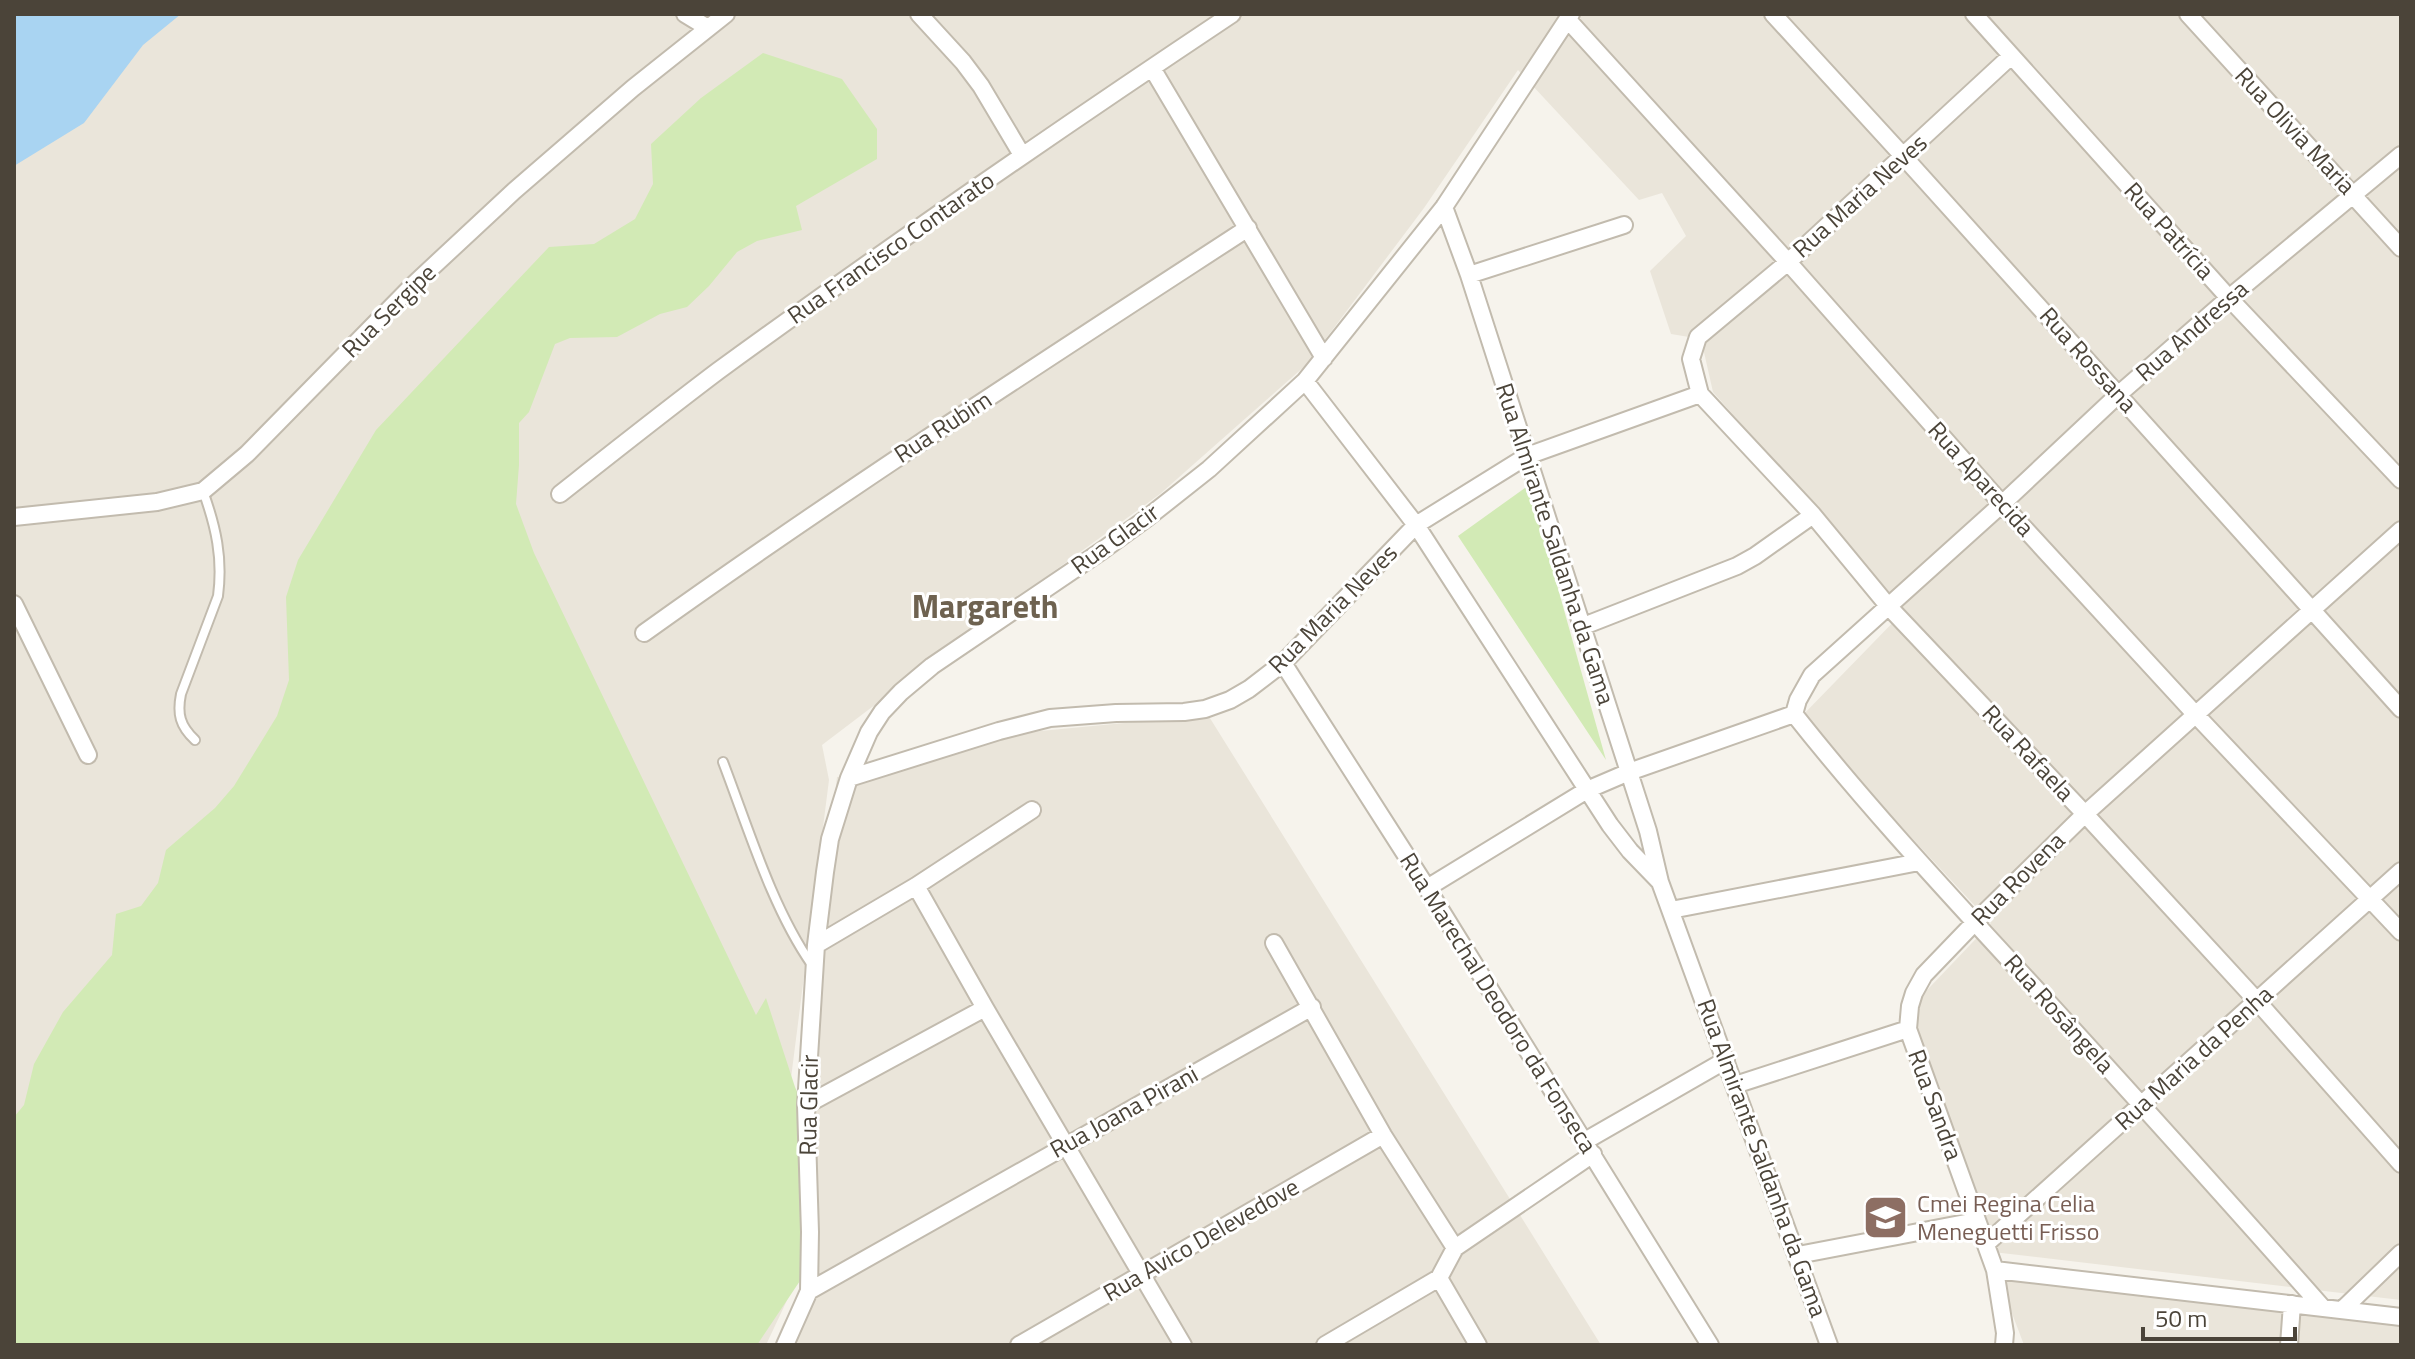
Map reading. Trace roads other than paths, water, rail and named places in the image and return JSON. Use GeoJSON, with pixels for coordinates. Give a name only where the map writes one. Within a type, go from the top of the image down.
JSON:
{"type":"FeatureCollection","features":[{"type":"Feature","properties":{"kind":"street"},"geometry":{"type":"LineString","coordinates":[[685,14],[708,28]]}},
{"type":"Feature","properties":{"kind":"street","name":"Rua Sergipe"},"geometry":{"type":"LineString","coordinates":[[14,517],[157,502],[203,491],[247,454],[412,286],[514,191],[602,114],[726,14]]}},
{"type":"Feature","properties":{"kind":"street"},"geometry":{"type":"LineString","coordinates":[[919,14],[981,86],[1022,155]]}},
{"type":"Feature","properties":{"kind":"street","name":"Rua Francisco Contarato"},"geometry":{"type":"LineString","coordinates":[[560,494],[728,364],[1022,155],[1232,14]]}},
{"type":"Feature","properties":{"kind":"street","name":"Rua Rossana"},"geometry":{"type":"LineString","coordinates":[[1773,14],[2401,709]]}},
{"type":"Feature","properties":{"kind":"street","name":"Rua Patrícia"},"geometry":{"type":"LineString","coordinates":[[1974,14],[2229,298],[2401,480]]}},
{"type":"Feature","properties":{"kind":"street","name":"Rua Olivia Maria"},"geometry":{"type":"LineString","coordinates":[[2188,14],[2401,248]]}},
{"type":"Feature","properties":{"kind":"street","name":"Rua Glacir"},"geometry":{"type":"LineString","coordinates":[[785,1345],[809,1291],[806,1105],[816,945],[830,839],[849,778],[869,732],[901,692],[932,666],[1147,518],[1209,469],[1305,381],[1444,207],[1570,17]]}},
{"type":"Feature","properties":{"kind":"street","name":"Rua Aparecida"},"geometry":{"type":"LineString","coordinates":[[1570,17],[2002,504],[2401,932]]}},
{"type":"Feature","properties":{"kind":"street","name":"Rua Maria Neves"},"geometry":{"type":"LineString","coordinates":[[849,778],[1050,718],[1205,709],[1249,689],[1283,663],[1416,525],[1527,456],[1700,394],[1691,352],[1698,337],[1788,262],[2011,56]]}},
{"type":"Feature","properties":{"kind":"street"},"geometry":{"type":"LineString","coordinates":[[1152,68],[1324,358]]}},
{"type":"Feature","properties":{"kind":"street","name":"Rua Andressa"},"geometry":{"type":"LineString","coordinates":[[1794,714],[1812,675],[2119,394],[2401,155]]}},
{"type":"Feature","properties":{"kind":"street","name":"Rua Almirante Saldanha da Gama"},"geometry":{"type":"LineString","coordinates":[[1444,207],[1469,275],[1648,831],[1660,882],[1829,1345]]}},
{"type":"Feature","properties":{"kind":"street"},"geometry":{"type":"LineString","coordinates":[[1469,275],[1624,225]]}},
{"type":"Feature","properties":{"kind":"street","name":"Rua Rubim"},"geometry":{"type":"LineString","coordinates":[[644,633],[903,452],[1248,228]]}},
{"type":"Feature","properties":{"kind":"street","name":"Rua Almirante Saldanha da Gama"},"geometry":{"type":"LineString","coordinates":[[1305,381],[1416,525],[1587,790],[1622,841],[1660,882]]}},
{"type":"Feature","properties":{"kind":"street","name":"Rua Rafaela"},"geometry":{"type":"LineString","coordinates":[[1700,394],[1813,515],[1889,607],[2257,1001],[2401,1164]]}},
{"type":"Feature","properties":{"kind":"street"},"geometry":{"type":"LineString","coordinates":[[1581,627],[1737,566],[1813,515]]}},
{"type":"Feature","properties":{"kind":"street","name":"Rua Rovena"},"geometry":{"type":"LineString","coordinates":[[1908,1029],[1910,1006],[1924,975],[1975,922],[2085,814],[2401,530]]}},
{"type":"Feature","properties":{"kind":"street"},"geometry":{"type":"LineString","coordinates":[[14,604],[88,755]]}},
{"type":"Feature","properties":{"kind":"street","name":"Rua Marechal Deodoro da Fonseca"},"geometry":{"type":"LineString","coordinates":[[1283,663],[1427,888],[1710,1345]]}},
{"type":"Feature","properties":{"kind":"street"},"geometry":{"type":"LineString","coordinates":[[1427,888],[1587,790],[1629,772],[1794,714]]}},
{"type":"Feature","properties":{"kind":"street","name":"Rua Rosângela"},"geometry":{"type":"LineString","coordinates":[[1794,714],[1834,766],[1919,862],[2142,1104],[2323,1308]]}},
{"type":"Feature","properties":{"kind":"street"},"geometry":{"type":"LineString","coordinates":[[816,945],[916,886],[1032,810]]}},
{"type":"Feature","properties":{"kind":"street"},"geometry":{"type":"LineString","coordinates":[[1671,910],[1919,862]]}},
{"type":"Feature","properties":{"kind":"street","name":"Rua Maria da Penha"},"geometry":{"type":"LineString","coordinates":[[1986,1244],[2401,871]]}},
{"type":"Feature","properties":{"kind":"street"},"geometry":{"type":"LineString","coordinates":[[916,886],[1183,1345]]}},
{"type":"Feature","properties":{"kind":"street"},"geometry":{"type":"LineString","coordinates":[[1274,943],[1383,1135],[1455,1248]]}},
{"type":"Feature","properties":{"kind":"street","name":"Rua Joana Pirani"},"geometry":{"type":"LineString","coordinates":[[809,1291],[1312,1007]]}},
{"type":"Feature","properties":{"kind":"street"},"geometry":{"type":"LineString","coordinates":[[806,1105],[985,1008]]}},
{"type":"Feature","properties":{"kind":"street"},"geometry":{"type":"LineString","coordinates":[[1735,1085],[1908,1029]]}},
{"type":"Feature","properties":{"kind":"street","name":"Rua Sandra"},"geometry":{"type":"LineString","coordinates":[[1908,1029],[1995,1270],[2005,1333],[2004,1345]]}},
{"type":"Feature","properties":{"kind":"street"},"geometry":{"type":"LineString","coordinates":[[1325,1345],[1439,1278],[1455,1248],[1589,1148],[1726,1060]]}},
{"type":"Feature","properties":{"kind":"street","name":"Rua Avico Delevedove"},"geometry":{"type":"LineString","coordinates":[[1019,1345],[1383,1135]]}},
{"type":"Feature","properties":{"kind":"street"},"geometry":{"type":"LineString","coordinates":[[1798,1255],[1976,1221]]}},
{"type":"Feature","properties":{"kind":"street"},"geometry":{"type":"LineString","coordinates":[[2342,1310],[2401,1253]]}},
{"type":"Feature","properties":{"kind":"street"},"geometry":{"type":"LineString","coordinates":[[1995,1270],[2401,1317]]}},
{"type":"Feature","properties":{"kind":"street"},"geometry":{"type":"LineString","coordinates":[[1439,1278],[1478,1345]]}},
{"type":"Feature","properties":{"kind":"street"},"geometry":{"type":"LineString","coordinates":[[2289,1345],[2292,1304]]}},
{"type":"Feature","properties":{"kind":"lane"},"geometry":{"type":"LineString","coordinates":[[195,740],[182,726],[178,709],[218,596],[220,579],[218,539],[203,491]]}},
{"type":"Feature","properties":{"kind":"lane"},"geometry":{"type":"LineString","coordinates":[[723,762],[783,917],[815,969]]}},
{"type":"Feature","properties":{"kind":"water"},"geometry":{"type":"Polygon","coordinates":[[[14,14],[181,14],[143,45],[84,123],[14,166],[14,14]]]}},
{"type":"Feature","properties":{"kind":"place","name":"Cmei Regina Celia Meneguetti Frisso"},"geometry":{"type":"Point","coordinates":[1886,1218]}},
{"type":"Feature","properties":{"kind":"district","name":"Margareth"},"geometry":{"type":"Point","coordinates":[985,607]}}]}
